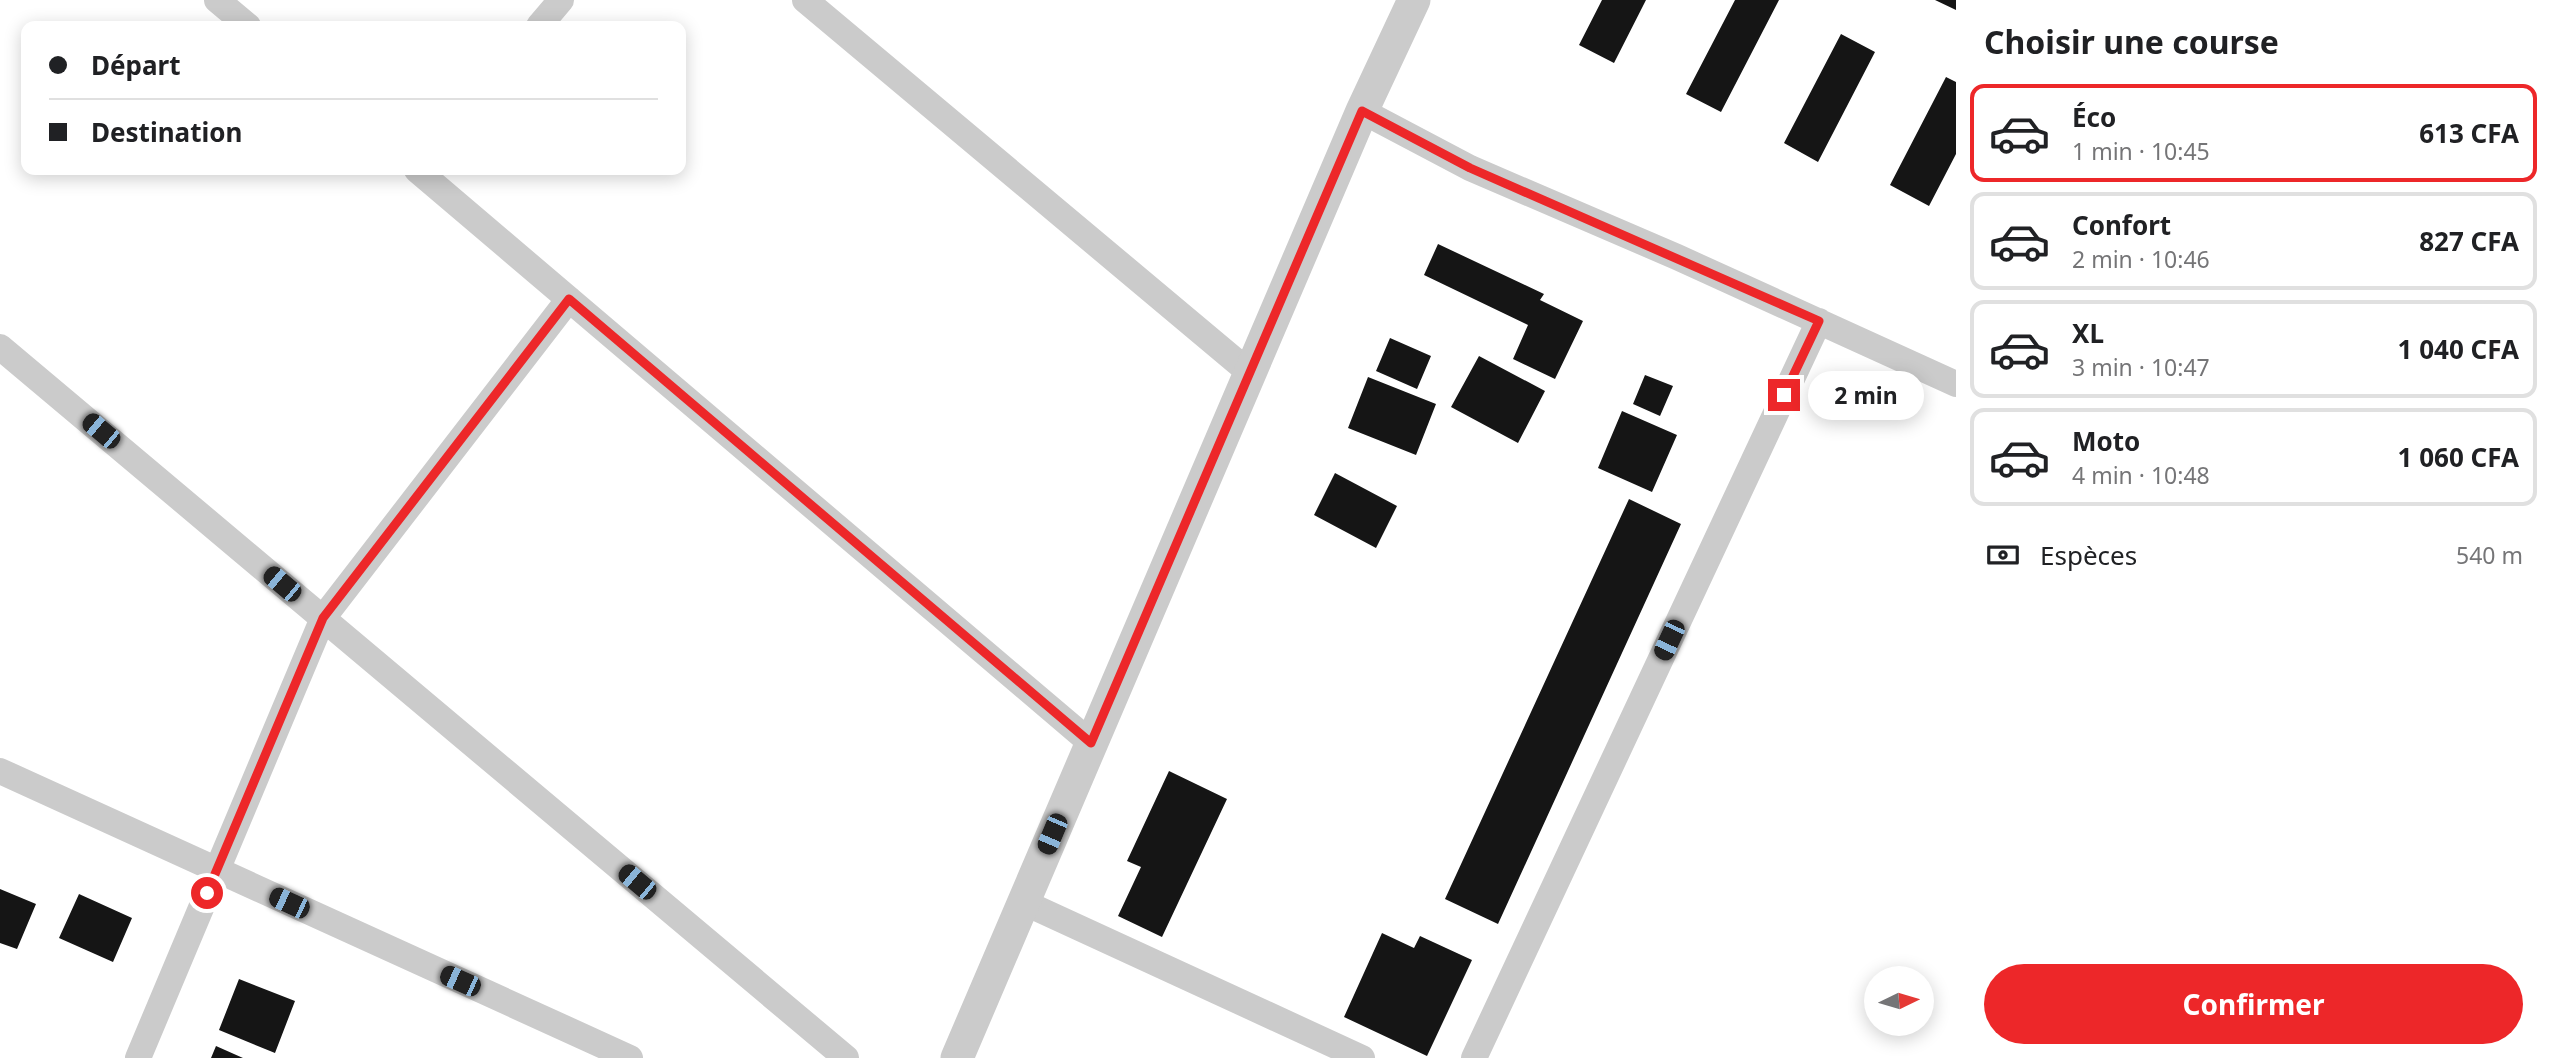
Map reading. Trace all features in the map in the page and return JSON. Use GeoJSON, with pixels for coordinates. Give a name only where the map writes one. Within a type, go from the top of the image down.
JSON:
{"type":"FeatureCollection","features":[{"type":"Feature","properties":{"kind":"street"},"geometry":{"type":"LineString","coordinates":[[217,0],[242,21]]}},
{"type":"Feature","properties":{"kind":"street"},"geometry":{"type":"LineString","coordinates":[[543,21],[561,0]]}},
{"type":"Feature","properties":{"kind":"street"},"geometry":{"type":"LineString","coordinates":[[805,0],[1250,373]]}},
{"type":"Feature","properties":{"kind":"street"},"geometry":{"type":"LineString","coordinates":[[957,1058],[1410,2]]}},
{"type":"Feature","properties":{"kind":"street"},"geometry":{"type":"LineString","coordinates":[[1362,111],[1470,168],[1956,384]]}},
{"type":"Feature","properties":{"kind":"street"},"geometry":{"type":"LineString","coordinates":[[423,175],[1091,743]]}},
{"type":"Feature","properties":{"kind":"street"},"geometry":{"type":"LineString","coordinates":[[138,1058],[323,618],[569,299]]}},
{"type":"Feature","properties":{"kind":"street"},"geometry":{"type":"LineString","coordinates":[[1474,1058],[1819,321]]}},
{"type":"Feature","properties":{"kind":"street"},"geometry":{"type":"LineString","coordinates":[[0,347],[846,1058]]}},
{"type":"Feature","properties":{"kind":"street"},"geometry":{"type":"LineString","coordinates":[[0,771],[630,1058]]}},
{"type":"Feature","properties":{"kind":"street"},"geometry":{"type":"LineString","coordinates":[[1023,902],[1362,1058]]}},
{"type":"Feature","properties":{"kind":"building"},"geometry":{"type":"Polygon","coordinates":[[[1602,0],[1646,0],[1614,63],[1579,45],[1602,0]]]}},
{"type":"Feature","properties":{"kind":"building"},"geometry":{"type":"Polygon","coordinates":[[[1735,0],[1779,0],[1721,112],[1686,94],[1735,0]]]}},
{"type":"Feature","properties":{"kind":"building"},"geometry":{"type":"Polygon","coordinates":[[[1935,0],[1956,0],[1956,10],[1935,0]]]}},
{"type":"Feature","properties":{"kind":"building"},"geometry":{"type":"Polygon","coordinates":[[[1841,34],[1875,52],[1818,162],[1784,143],[1841,34]]]}},
{"type":"Feature","properties":{"kind":"building"},"geometry":{"type":"Polygon","coordinates":[[[1946,77],[1956,82],[1956,154],[1929,206],[1890,185],[1946,77]]]}},
{"type":"Feature","properties":{"kind":"building"},"geometry":{"type":"Polygon","coordinates":[[[1438,244],[1544,294],[1540,300],[1583,321],[1555,379],[1513,359],[1528,325],[1424,275],[1438,244]]]}},
{"type":"Feature","properties":{"kind":"building"},"geometry":{"type":"Polygon","coordinates":[[[1390,338],[1431,356],[1417,389],[1376,371],[1390,338]]]}},
{"type":"Feature","properties":{"kind":"building"},"geometry":{"type":"Polygon","coordinates":[[[1479,356],[1545,391],[1518,443],[1451,407],[1479,356]]]}},
{"type":"Feature","properties":{"kind":"building"},"geometry":{"type":"Polygon","coordinates":[[[1645,375],[1673,386],[1660,416],[1633,404],[1645,375]]]}},
{"type":"Feature","properties":{"kind":"building"},"geometry":{"type":"Polygon","coordinates":[[[1368,377],[1436,404],[1416,455],[1348,428],[1368,377]]]}},
{"type":"Feature","properties":{"kind":"building"},"geometry":{"type":"Polygon","coordinates":[[[1622,411],[1677,435],[1652,492],[1598,468],[1622,411]]]}},
{"type":"Feature","properties":{"kind":"building"},"geometry":{"type":"Polygon","coordinates":[[[1335,473],[1397,506],[1376,548],[1314,515],[1335,473]]]}},
{"type":"Feature","properties":{"kind":"building"},"geometry":{"type":"Polygon","coordinates":[[[1629,499],[1681,524],[1498,924],[1445,899],[1629,499]]]}},
{"type":"Feature","properties":{"kind":"building"},"geometry":{"type":"Polygon","coordinates":[[[1169,771],[1227,799],[1162,937],[1118,916],[1141,867],[1127,861],[1169,771]]]}},
{"type":"Feature","properties":{"kind":"building"},"geometry":{"type":"Polygon","coordinates":[[[0,889],[36,904],[17,949],[0,943],[0,889]]]}},
{"type":"Feature","properties":{"kind":"building"},"geometry":{"type":"Polygon","coordinates":[[[79,894],[132,918],[113,962],[59,938],[79,894]]]}},
{"type":"Feature","properties":{"kind":"building"},"geometry":{"type":"Polygon","coordinates":[[[1382,933],[1414,948],[1420,936],[1472,960],[1427,1056],[1344,1017],[1382,933]]]}},
{"type":"Feature","properties":{"kind":"building"},"geometry":{"type":"Polygon","coordinates":[[[239,979],[295,1001],[275,1053],[219,1030],[239,979]]]}},
{"type":"Feature","properties":{"kind":"building"},"geometry":{"type":"Polygon","coordinates":[[[216,1046],[243,1058],[211,1058],[216,1046]]]}},
{"type":"Feature","properties":{"kind":"route"},"geometry":{"type":"LineString","coordinates":[[207,893],[323,618],[569,299],[1091,743],[1362,111],[1470,168],[1819,321],[1784,395]]}}]}
